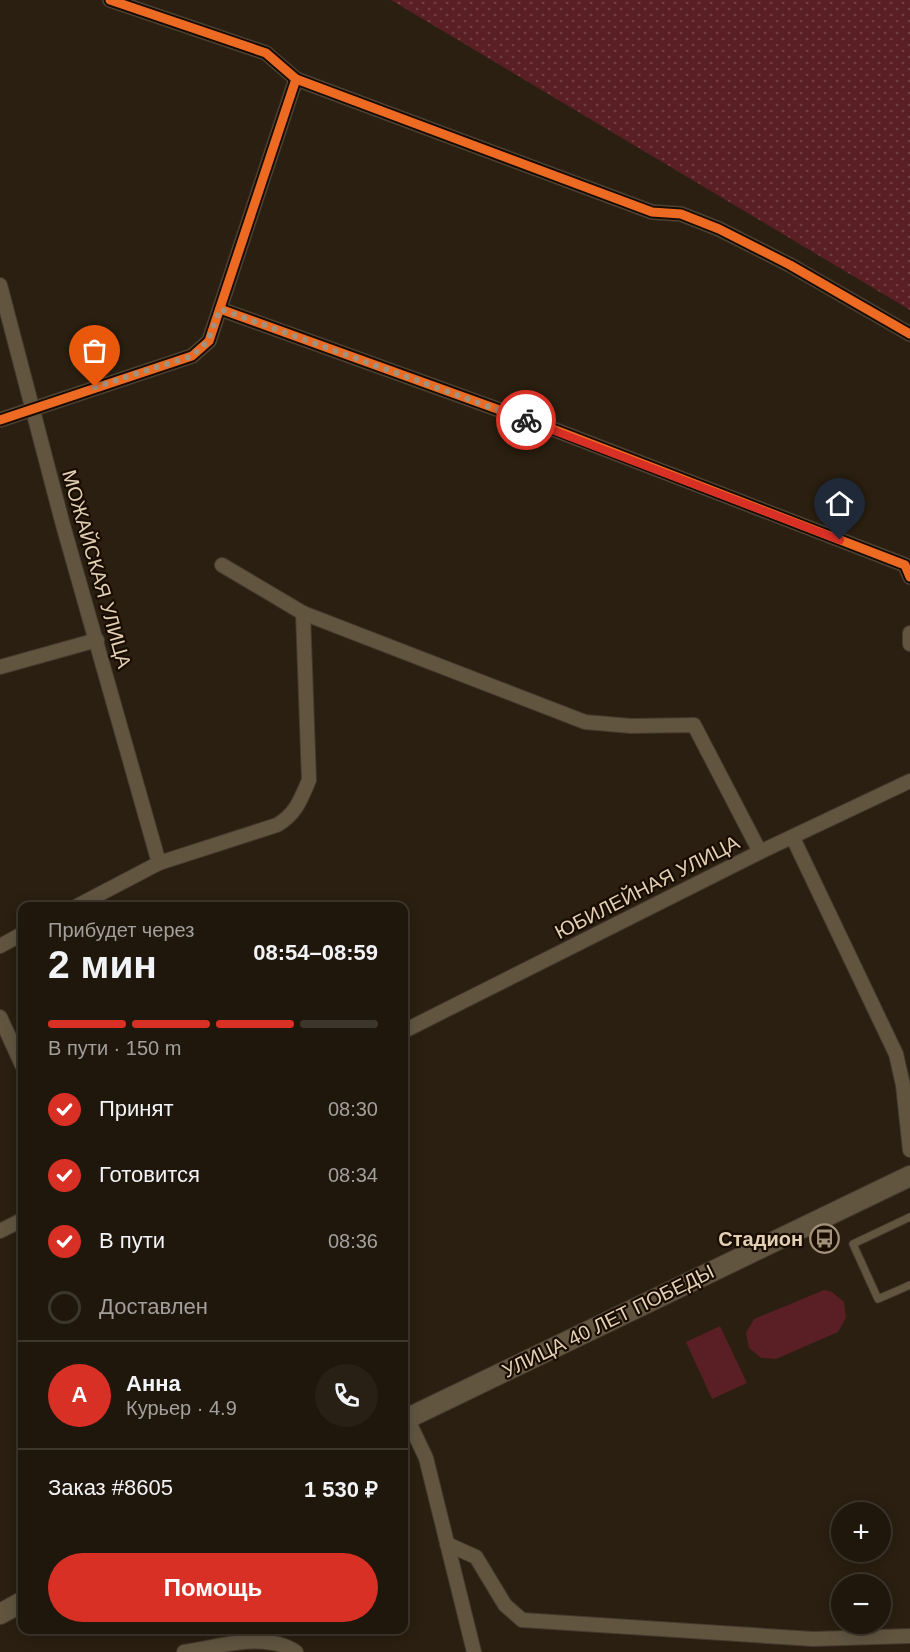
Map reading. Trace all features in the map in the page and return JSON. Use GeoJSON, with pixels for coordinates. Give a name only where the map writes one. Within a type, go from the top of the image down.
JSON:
{"type":"FeatureCollection","features":[{"type":"Feature","properties":{"kind":"street"},"geometry":{"type":"LineString","coordinates":[[110,0],[266,53],[296,79],[652,212],[681,214],[719,229],[790,265],[910,334]]}},
{"type":"Feature","properties":{"kind":"street"},"geometry":{"type":"LineString","coordinates":[[0,420],[192,356],[208,341],[296,79]]}},
{"type":"Feature","properties":{"kind":"street","name":"МОЖАЙСКАЯ УЛИЦА"},"geometry":{"type":"LineString","coordinates":[[0,285],[2,300],[34,408],[63,525],[159,863]]}},
{"type":"Feature","properties":{"kind":"street"},"geometry":{"type":"LineString","coordinates":[[220,309],[558,431],[849,544],[905,566],[910,577]]}},
{"type":"Feature","properties":{"kind":"street"},"geometry":{"type":"LineString","coordinates":[[222,565],[303,613],[585,722],[631,726],[694,725],[760,852]]}},
{"type":"Feature","properties":{"kind":"street"},"geometry":{"type":"LineString","coordinates":[[85,902],[159,863],[277,825],[290,818],[299,805],[309,780],[303,613]]}},
{"type":"Feature","properties":{"kind":"street"},"geometry":{"type":"LineString","coordinates":[[910,633],[910,644]]}},
{"type":"Feature","properties":{"kind":"street"},"geometry":{"type":"LineString","coordinates":[[0,667],[97,640]]}},
{"type":"Feature","properties":{"kind":"street","name":"ЮБИЛЕЙНАЯ УЛИЦА"},"geometry":{"type":"LineString","coordinates":[[408,1029],[760,852],[910,781]]}},
{"type":"Feature","properties":{"kind":"street"},"geometry":{"type":"LineString","coordinates":[[793,838],[896,1054],[903,1086],[910,1150]]}},
{"type":"Feature","properties":{"kind":"street"},"geometry":{"type":"LineString","coordinates":[[0,946],[18,936]]}},
{"type":"Feature","properties":{"kind":"street"},"geometry":{"type":"LineString","coordinates":[[0,1017],[18,1056]]}},
{"type":"Feature","properties":{"kind":"street","name":"УЛИЦА 40 ЛЕТ ПОБЕДЫ"},"geometry":{"type":"LineString","coordinates":[[408,1418],[910,1176]]}},
{"type":"Feature","properties":{"kind":"street"},"geometry":{"type":"LineString","coordinates":[[0,1231],[18,1222]]}},
{"type":"Feature","properties":{"kind":"street"},"geometry":{"type":"LineString","coordinates":[[408,1425],[426,1458],[474,1652]]}},
{"type":"Feature","properties":{"kind":"street"},"geometry":{"type":"LineString","coordinates":[[447,1544],[476,1557],[505,1605],[522,1620],[792,1638],[910,1636]]}},
{"type":"Feature","properties":{"kind":"street"},"geometry":{"type":"LineString","coordinates":[[0,1614],[18,1604]]}},
{"type":"Feature","properties":{"kind":"street"},"geometry":{"type":"LineString","coordinates":[[184,1652],[243,1643],[271,1643],[296,1652]]}},
{"type":"Feature","properties":{"kind":"lane"},"geometry":{"type":"LineString","coordinates":[[910,1217],[853,1244],[878,1299],[910,1285]]}},
{"type":"Feature","properties":{"kind":"lane"},"geometry":{"type":"LineString","coordinates":[[267,1634],[271,1643]]}},
{"type":"Feature","properties":{"kind":"shaded area"},"geometry":{"type":"Polygon","coordinates":[[[391,0],[910,0],[910,310],[391,0]]]}},
{"type":"Feature","properties":{"kind":"shaded area"},"geometry":{"type":"Polygon","coordinates":[[[824,1290],[832,1292],[844,1302],[846,1318],[838,1332],[776,1359],[761,1358],[749,1348],[746,1333],[754,1319],[824,1290]]]}},
{"type":"Feature","properties":{"kind":"shaded area"},"geometry":{"type":"Polygon","coordinates":[[[720,1326],[747,1383],[712,1399],[686,1342],[720,1326]]]}},
{"type":"Feature","properties":{"kind":"cycle path"},"geometry":{"type":"LineString","coordinates":[[0,420],[192,356],[209,341],[296,79],[266,53],[110,0]]}},
{"type":"Feature","properties":{"kind":"cycle path"},"geometry":{"type":"LineString","coordinates":[[296,79],[652,212],[681,214],[719,229],[790,265],[910,334]]}},
{"type":"Feature","properties":{"kind":"cycle path"},"geometry":{"type":"LineString","coordinates":[[220,309],[558,431],[905,565],[910,577]]}},
{"type":"Feature","properties":{"kind":"way so far"},"geometry":{"type":"LineString","coordinates":[[95,387],[192,356],[208,341],[220,309],[526,420]]}},
{"type":"Feature","properties":{"kind":"place","name":"Стадион"},"geometry":{"type":"Point","coordinates":[824,1239]}},
{"type":"Feature","properties":{"kind":"route"},"geometry":{"type":"LineString","coordinates":[[526,420],[840,540]]}}]}
